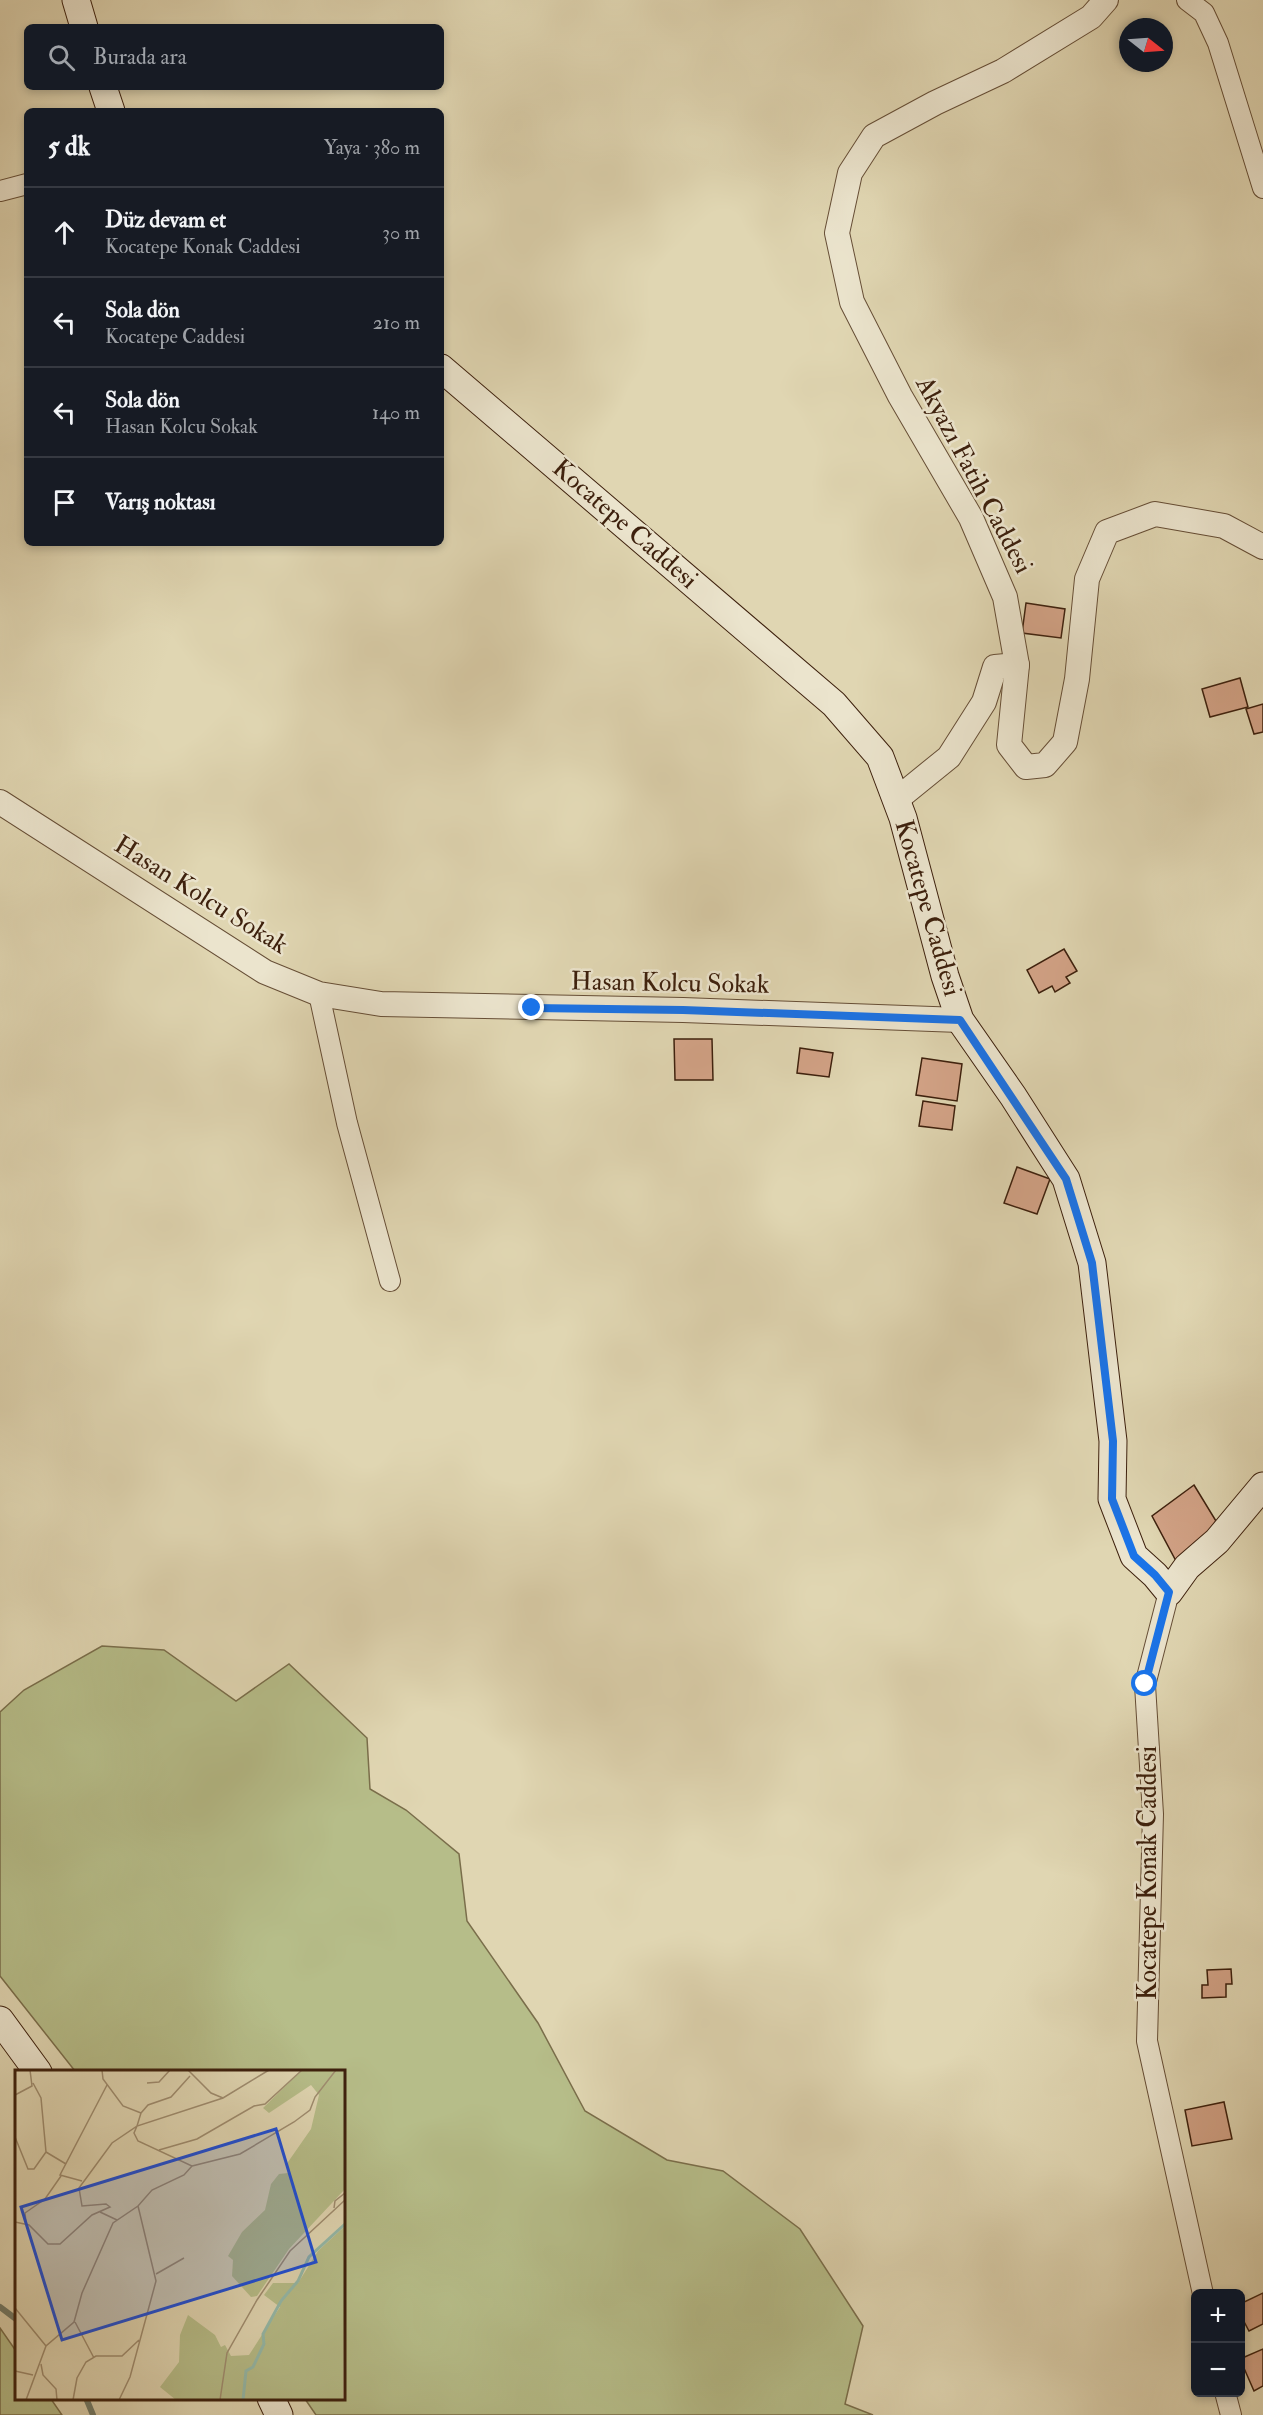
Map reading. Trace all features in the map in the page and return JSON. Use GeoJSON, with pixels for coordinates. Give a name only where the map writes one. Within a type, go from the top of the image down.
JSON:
{"type":"FeatureCollection","features":[{"type":"Feature","properties":{"kind":"main road"},"geometry":{"type":"LineString","coordinates":[[76,0],[83,24]]}},
{"type":"Feature","properties":{"kind":"main road"},"geometry":{"type":"LineString","coordinates":[[104,90],[110,108]]}},
{"type":"Feature","properties":{"kind":"main road","name":"Kocatepe Caddesi"},"geometry":{"type":"LineString","coordinates":[[444,371],[834,704],[880,757],[903,818],[945,976],[960,1020],[1066,1179],[1092,1263],[1113,1441],[1112,1499],[1134,1556],[1155,1575],[1169,1592]]}},
{"type":"Feature","properties":{"kind":"main road","name":"Kocatepe Konak Caddesi"},"geometry":{"type":"LineString","coordinates":[[1169,1592],[1187,1568],[1217,1541],[1263,1486]]}},
{"type":"Feature","properties":{"kind":"main road"},"geometry":{"type":"LineString","coordinates":[[0,2020],[37,2070]]}},
{"type":"Feature","properties":{"kind":"main road"},"geometry":{"type":"LineString","coordinates":[[272,2400],[279,2415]]}},
{"type":"Feature","properties":{"kind":"street","name":"Akyazı Fatih Caddesi"},"geometry":{"type":"LineString","coordinates":[[1108,0],[1091,17],[1003,71],[874,136],[850,173],[837,233],[852,302],[900,396],[971,518],[1005,597],[1017,665],[1009,745],[1026,766],[1045,765],[1065,742],[1077,679],[1087,579],[1107,532],[1155,514],[1224,526],[1263,547]]}},
{"type":"Feature","properties":{"kind":"street"},"geometry":{"type":"LineString","coordinates":[[1187,0],[1204,13],[1218,43],[1263,188]]}},
{"type":"Feature","properties":{"kind":"street"},"geometry":{"type":"LineString","coordinates":[[0,191],[24,185]]}},
{"type":"Feature","properties":{"kind":"street"},"geometry":{"type":"LineString","coordinates":[[896,800],[949,757],[984,702],[994,667],[1017,665]]}},
{"type":"Feature","properties":{"kind":"street","name":"Hasan Kolcu Sokak"},"geometry":{"type":"LineString","coordinates":[[0,802],[265,972],[319,994],[381,1004],[683,1010],[960,1020]]}},
{"type":"Feature","properties":{"kind":"street"},"geometry":{"type":"LineString","coordinates":[[319,994],[346,1123],[390,1281]]}},
{"type":"Feature","properties":{"kind":"street","name":"Kocatepe Konak Caddesi"},"geometry":{"type":"LineString","coordinates":[[1169,1592],[1145,1684],[1153,1814],[1147,2041],[1202,2289]]}},
{"type":"Feature","properties":{"kind":"street"},"geometry":{"type":"LineString","coordinates":[[1226,2397],[1231,2415]]}},
{"type":"Feature","properties":{"kind":"green space"},"geometry":{"type":"Polygon","coordinates":[[[102,1646],[164,1650],[236,1701],[289,1664],[367,1738],[370,1789],[406,1810],[459,1854],[467,1921],[538,2023],[585,2111],[667,2160],[723,2171],[800,2229],[863,2326],[845,2404],[873,2415],[316,2415],[306,2400],[345,2400],[345,2070],[74,2070],[0,1976],[0,1712],[24,1690],[102,1646]]]}},
{"type":"Feature","properties":{"kind":"green space"},"geometry":{"type":"Polygon","coordinates":[[[0,2328],[15,2350],[15,2400],[52,2400],[62,2415],[0,2415],[0,2328]]]}},
{"type":"Feature","properties":{"kind":"building"},"geometry":{"type":"Polygon","coordinates":[[[1026,603],[1065,609],[1061,638],[1022,633],[1026,603]]]}},
{"type":"Feature","properties":{"kind":"building"},"geometry":{"type":"Polygon","coordinates":[[[1240,678],[1248,707],[1210,717],[1202,689],[1240,678]]]}},
{"type":"Feature","properties":{"kind":"building"},"geometry":{"type":"Polygon","coordinates":[[[1263,704],[1263,732],[1254,734],[1246,709],[1263,704]]]}},
{"type":"Feature","properties":{"kind":"building"},"geometry":{"type":"Polygon","coordinates":[[[1064,949],[1077,971],[1066,977],[1070,983],[1055,992],[1052,986],[1039,993],[1027,970],[1064,949]]]}},
{"type":"Feature","properties":{"kind":"building"},"geometry":{"type":"Polygon","coordinates":[[[674,1039],[712,1039],[713,1080],[675,1080],[674,1039]]]}},
{"type":"Feature","properties":{"kind":"building"},"geometry":{"type":"Polygon","coordinates":[[[800,1048],[833,1053],[829,1077],[797,1073],[800,1048]]]}},
{"type":"Feature","properties":{"kind":"building"},"geometry":{"type":"Polygon","coordinates":[[[922,1058],[962,1064],[957,1101],[916,1095],[922,1058]]]}},
{"type":"Feature","properties":{"kind":"building"},"geometry":{"type":"Polygon","coordinates":[[[923,1101],[955,1106],[952,1130],[919,1126],[923,1101]]]}},
{"type":"Feature","properties":{"kind":"building"},"geometry":{"type":"Polygon","coordinates":[[[1017,1167],[1050,1179],[1037,1214],[1004,1203],[1017,1167]]]}},
{"type":"Feature","properties":{"kind":"building"},"geometry":{"type":"Polygon","coordinates":[[[1194,1485],[1216,1521],[1201,1545],[1176,1561],[1152,1516],[1194,1485]]]}},
{"type":"Feature","properties":{"kind":"building"},"geometry":{"type":"Polygon","coordinates":[[[1231,1969],[1232,1984],[1226,1984],[1226,1997],[1202,1998],[1202,1985],[1208,1985],[1207,1970],[1231,1969]]]}},
{"type":"Feature","properties":{"kind":"building"},"geometry":{"type":"Polygon","coordinates":[[[1224,2102],[1232,2139],[1192,2146],[1185,2110],[1224,2102]]]}},
{"type":"Feature","properties":{"kind":"building"},"geometry":{"type":"Polygon","coordinates":[[[1263,2293],[1263,2324],[1249,2331],[1245,2323],[1245,2302],[1263,2293]]]}},
{"type":"Feature","properties":{"kind":"building"},"geometry":{"type":"Polygon","coordinates":[[[1263,2349],[1263,2386],[1254,2391],[1245,2370],[1245,2357],[1263,2349]]]}},
{"type":"Feature","properties":{"kind":"waterway"},"geometry":{"type":"LineString","coordinates":[[0,2307],[15,2318]]}},
{"type":"Feature","properties":{"kind":"waterway"},"geometry":{"type":"LineString","coordinates":[[87,2400],[93,2415]]}},
{"type":"Feature","properties":{"kind":"route"},"geometry":{"type":"LineString","coordinates":[[532,1008],[683,1010],[960,1020],[1013,1096],[1066,1179],[1092,1263],[1113,1441],[1112,1499],[1134,1556],[1155,1575],[1169,1592],[1145,1684]]}}]}
